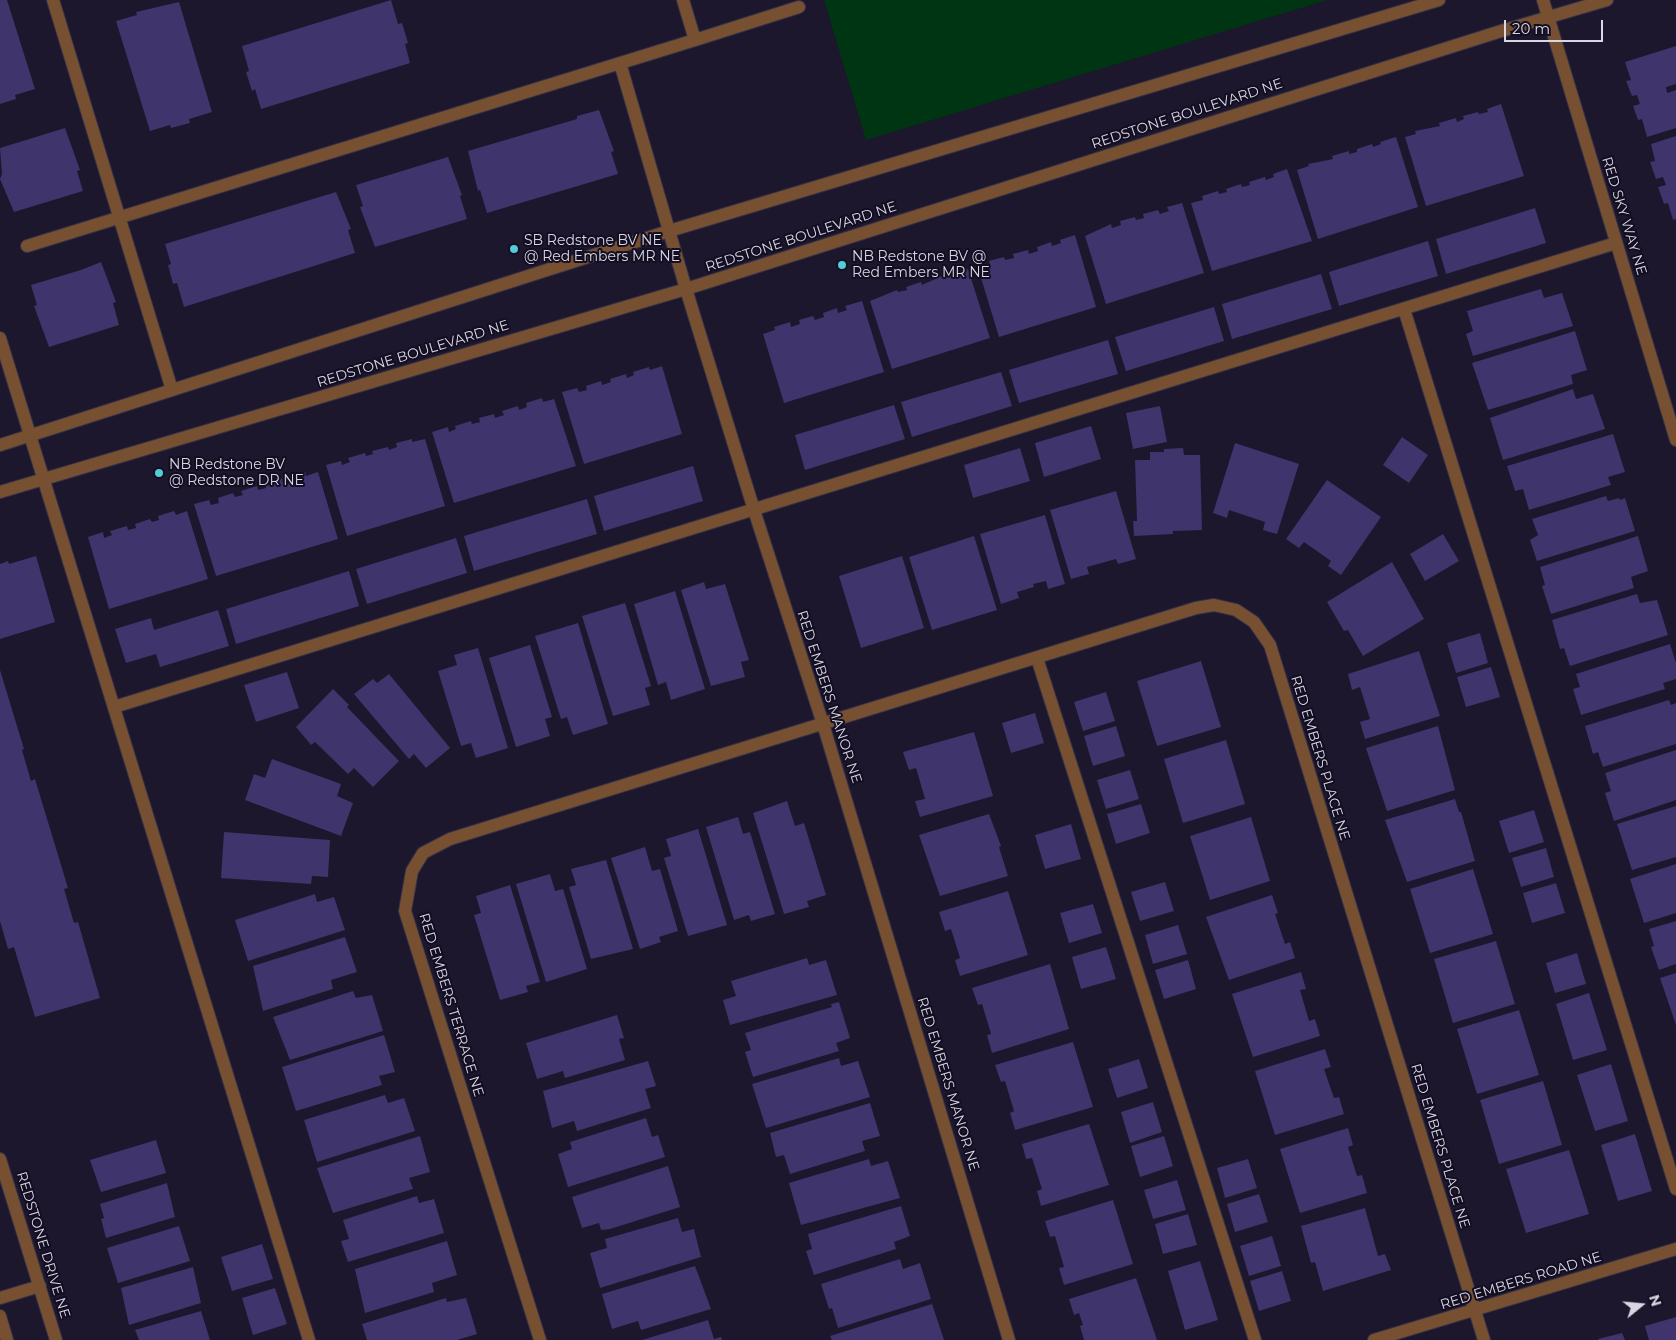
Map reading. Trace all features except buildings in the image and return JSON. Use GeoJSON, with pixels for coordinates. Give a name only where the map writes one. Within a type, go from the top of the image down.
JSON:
{"type":"FeatureCollection","features":[{"type":"Feature","properties":{"kind":"street"},"geometry":{"type":"LineString","coordinates":[[53,0],[172,390]]}},
{"type":"Feature","properties":{"kind":"street"},"geometry":{"type":"LineString","coordinates":[[682,0],[695,40]]}},
{"type":"Feature","properties":{"kind":"street"},"geometry":{"type":"LineString","coordinates":[[0,445],[669,231],[1439,0]]}},
{"type":"Feature","properties":{"kind":"street","name":"RED SKY WAY NE"},"geometry":{"type":"LineString","coordinates":[[1543,0],[1676,440]]}},
{"type":"Feature","properties":{"kind":"street","name":"REDSTONE BOULEVARD NE"},"geometry":{"type":"LineString","coordinates":[[0,492],[686,288],[1498,32],[1607,0]]}},
{"type":"Feature","properties":{"kind":"street"},"geometry":{"type":"LineString","coordinates":[[27,246],[799,7]]}},
{"type":"Feature","properties":{"kind":"street","name":"RED EMBERS MANOR NE"},"geometry":{"type":"LineString","coordinates":[[620,63],[686,288],[754,510],[823,724],[1009,1340]]}},
{"type":"Feature","properties":{"kind":"street"},"geometry":{"type":"LineString","coordinates":[[114,707],[1616,243]]}},
{"type":"Feature","properties":{"kind":"street"},"geometry":{"type":"LineString","coordinates":[[1404,308],[1676,1189]]}},
{"type":"Feature","properties":{"kind":"street"},"geometry":{"type":"LineString","coordinates":[[0,338],[309,1340]]}},
{"type":"Feature","properties":{"kind":"street","name":"RED EMBERS PLACE NE"},"geometry":{"type":"LineString","coordinates":[[823,724],[1196,608],[1214,605],[1236,610],[1254,622],[1270,645],[1484,1340]]}},
{"type":"Feature","properties":{"kind":"street"},"geometry":{"type":"LineString","coordinates":[[1037,658],[1255,1340]]}},
{"type":"Feature","properties":{"kind":"street","name":"RED EMBERS TERRACE NE"},"geometry":{"type":"LineString","coordinates":[[540,1340],[405,911],[412,871],[423,854],[450,840],[823,724]]}},
{"type":"Feature","properties":{"kind":"street","name":"REDSTONE DRIVE NE"},"geometry":{"type":"LineString","coordinates":[[0,1159],[56,1340]]}},
{"type":"Feature","properties":{"kind":"street","name":"RED EMBERS ROAD NE"},"geometry":{"type":"LineString","coordinates":[[1374,1340],[1676,1250]]}},
{"type":"Feature","properties":{"kind":"street"},"geometry":{"type":"LineString","coordinates":[[0,1298],[40,1286]]}},
{"type":"Feature","properties":{"kind":"street"},"geometry":{"type":"LineString","coordinates":[[0,1316],[7,1340]]}},
{"type":"Feature","properties":{"kind":"green space"},"geometry":{"type":"Polygon","coordinates":[[[824,0],[1327,0],[866,140],[824,0]]]}},
{"type":"Feature","properties":{"kind":"place","name":"SB Redstone BV NE @ Red Embers MR NE"},"geometry":{"type":"Point","coordinates":[514,249]}},
{"type":"Feature","properties":{"kind":"place","name":"NB Redstone BV @ Red Embers MR NE"},"geometry":{"type":"Point","coordinates":[842,265]}},
{"type":"Feature","properties":{"kind":"place","name":"NB Redstone BV @ Redstone DR NE"},"geometry":{"type":"Point","coordinates":[159,473]}}]}
